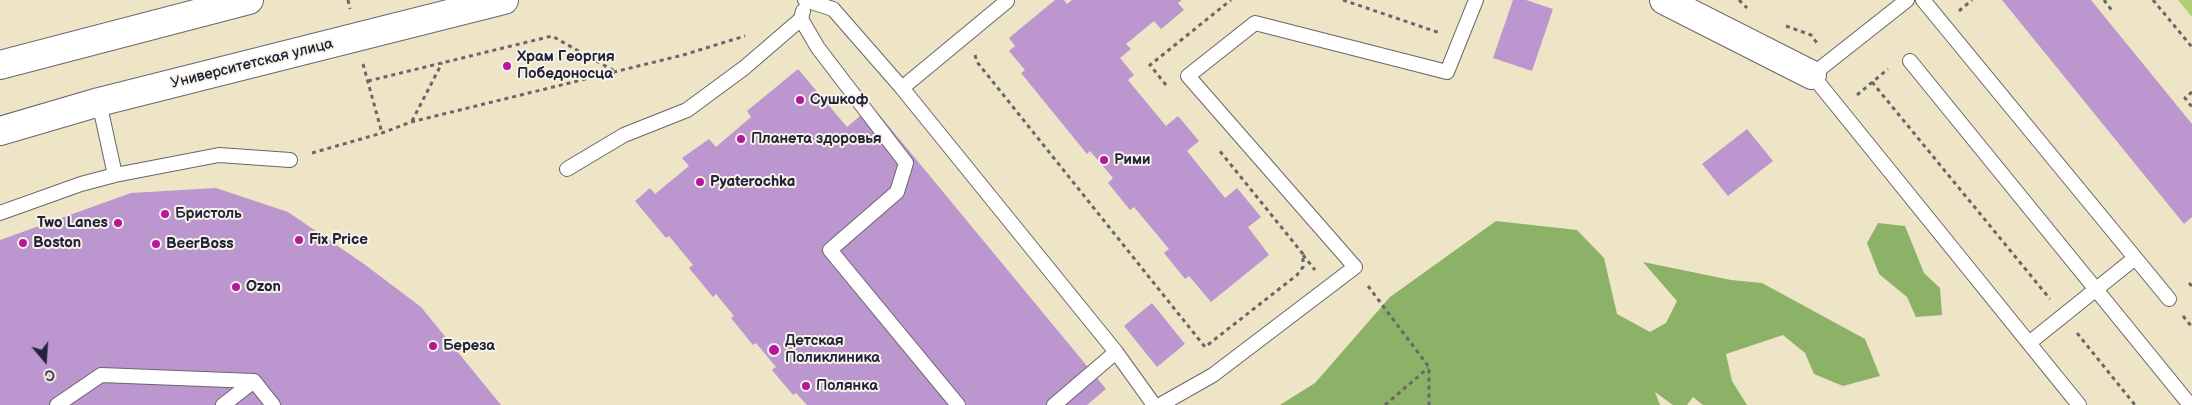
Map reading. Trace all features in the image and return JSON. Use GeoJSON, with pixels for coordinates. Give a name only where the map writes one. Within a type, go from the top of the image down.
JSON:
{"type":"FeatureCollection","features":[{"type":"Feature","properties":{"kind":"main road"},"geometry":{"type":"LineString","coordinates":[[0,65],[249,0]]}},
{"type":"Feature","properties":{"kind":"main road","name":"Университетская улица"},"geometry":{"type":"LineString","coordinates":[[0,131],[99,102],[504,0]]}},
{"type":"Feature","properties":{"kind":"main road"},"geometry":{"type":"LineString","coordinates":[[1669,2],[1812,75]]}},
{"type":"Feature","properties":{"kind":"lane"},"geometry":{"type":"LineString","coordinates":[[567,169],[624,136],[687,110],[744,68],[801,19],[805,0],[833,9],[902,88],[1116,352],[1154,405]]}},
{"type":"Feature","properties":{"kind":"lane"},"geometry":{"type":"LineString","coordinates":[[1160,405],[1213,375],[1354,267],[1188,76],[1255,22],[1447,72],[1476,0]]}},
{"type":"Feature","properties":{"kind":"lane"},"geometry":{"type":"LineString","coordinates":[[1907,0],[1812,75],[2079,405]]}},
{"type":"Feature","properties":{"kind":"lane"},"geometry":{"type":"LineString","coordinates":[[1922,0],[2169,299]]}},
{"type":"Feature","properties":{"kind":"lane"},"geometry":{"type":"LineString","coordinates":[[902,88],[1008,1]]}},
{"type":"Feature","properties":{"kind":"lane"},"geometry":{"type":"LineString","coordinates":[[801,19],[818,48],[906,163],[897,192],[830,250],[958,405]]}},
{"type":"Feature","properties":{"kind":"lane"},"geometry":{"type":"LineString","coordinates":[[1910,62],[2190,405]]}},
{"type":"Feature","properties":{"kind":"lane"},"geometry":{"type":"LineString","coordinates":[[99,102],[115,175]]}},
{"type":"Feature","properties":{"kind":"lane"},"geometry":{"type":"LineString","coordinates":[[0,213],[20,204],[115,175],[220,155],[290,160]]}},
{"type":"Feature","properties":{"kind":"lane"},"geometry":{"type":"LineString","coordinates":[[2029,343],[2135,258]]}},
{"type":"Feature","properties":{"kind":"lane"},"geometry":{"type":"LineString","coordinates":[[1054,405],[1116,352]]}},
{"type":"Feature","properties":{"kind":"lane"},"geometry":{"type":"LineString","coordinates":[[58,405],[102,375],[254,381],[274,405]]}},
{"type":"Feature","properties":{"kind":"lane"},"geometry":{"type":"LineString","coordinates":[[223,405],[254,381]]}},
{"type":"Feature","properties":{"kind":"path"},"geometry":{"type":"LineString","coordinates":[[1169,88],[1150,65],[1231,0]]}},
{"type":"Feature","properties":{"kind":"path"},"geometry":{"type":"LineString","coordinates":[[1344,0],[1446,36]]}},
{"type":"Feature","properties":{"kind":"path"},"geometry":{"type":"LineString","coordinates":[[2104,0],[2113,12]]}},
{"type":"Feature","properties":{"kind":"path"},"geometry":{"type":"LineString","coordinates":[[2153,0],[2192,47]]}},
{"type":"Feature","properties":{"kind":"path"},"geometry":{"type":"LineString","coordinates":[[368,81],[552,36],[616,72]]}},
{"type":"Feature","properties":{"kind":"path"},"geometry":{"type":"LineString","coordinates":[[290,160],[382,133],[411,122],[616,72],[747,36]]}},
{"type":"Feature","properties":{"kind":"path"},"geometry":{"type":"LineString","coordinates":[[974,50],[977,62],[1205,347],[1297,275],[1303,267],[1303,254],[1218,148]]}},
{"type":"Feature","properties":{"kind":"path"},"geometry":{"type":"LineString","coordinates":[[411,122],[443,62]]}},
{"type":"Feature","properties":{"kind":"path"},"geometry":{"type":"LineString","coordinates":[[1872,82],[2135,405]]}},
{"type":"Feature","properties":{"kind":"path"},"geometry":{"type":"LineString","coordinates":[[2192,92],[2185,98],[2192,107]]}},
{"type":"Feature","properties":{"kind":"path"},"geometry":{"type":"LineString","coordinates":[[1354,267],[1429,368],[1429,405]]}},
{"type":"Feature","properties":{"kind":"path"},"geometry":{"type":"LineString","coordinates":[[1385,405],[1429,368]]}},
{"type":"Feature","properties":{"kind":"green space"},"geometry":{"type":"Polygon","coordinates":[[[2178,0],[2192,0],[2192,17],[2178,0]]]}},
{"type":"Feature","properties":{"kind":"green space"},"geometry":{"type":"Polygon","coordinates":[[[1496,221],[1577,230],[1604,258],[1617,314],[1650,332],[1666,323],[1677,301],[1643,262],[1731,280],[1762,283],[1865,339],[1880,376],[1843,386],[1814,374],[1805,353],[1783,335],[1726,354],[1732,381],[1747,405],[1703,405],[1693,397],[1687,405],[1673,405],[1655,392],[1660,405],[1280,405],[1315,383],[1390,297],[1496,221]]]}},
{"type":"Feature","properties":{"kind":"green space"},"geometry":{"type":"Polygon","coordinates":[[[1878,223],[1905,226],[1924,273],[1940,288],[1942,315],[1916,317],[1907,297],[1879,274],[1867,243],[1878,223]]]}},
{"type":"Feature","properties":{"kind":"building"},"geometry":{"type":"Polygon","coordinates":[[[1055,0],[1064,0],[1067,4],[1072,0],[1182,0],[1178,3],[1184,10],[1161,29],[1154,21],[1126,44],[1131,49],[1120,58],[1134,75],[1128,80],[1166,126],[1178,116],[1199,141],[1187,151],[1225,198],[1237,188],[1261,217],[1248,227],[1269,255],[1211,302],[1189,276],[1185,279],[1164,253],[1169,249],[1134,207],[1130,210],[1108,183],[1113,178],[1090,151],[1087,154],[1021,73],[1025,70],[1009,51],[1015,46],[1009,38],[1055,0]]]}},
{"type":"Feature","properties":{"kind":"building"},"geometry":{"type":"Polygon","coordinates":[[[1513,0],[1526,0],[1553,9],[1532,71],[1493,58],[1513,0]]]}},
{"type":"Feature","properties":{"kind":"building"},"geometry":{"type":"Polygon","coordinates":[[[2002,0],[2091,0],[2192,124],[2192,217],[2184,224],[2002,0]]]}},
{"type":"Feature","properties":{"kind":"building"},"geometry":{"type":"Polygon","coordinates":[[[798,69],[847,127],[872,106],[1106,389],[1087,405],[807,405],[796,393],[793,395],[772,370],[776,367],[756,343],[753,345],[731,318],[734,316],[716,294],[713,297],[689,268],[693,265],[669,236],[666,238],[635,201],[650,188],[655,194],[689,166],[682,158],[709,139],[716,147],[751,117],[747,111],[798,69]]]}},
{"type":"Feature","properties":{"kind":"building"},"geometry":{"type":"Polygon","coordinates":[[[1747,129],[1773,161],[1728,196],[1702,164],[1747,129]]]}},
{"type":"Feature","properties":{"kind":"building"},"geometry":{"type":"Polygon","coordinates":[[[216,188],[288,212],[364,264],[421,307],[501,405],[0,405],[0,240],[131,193],[216,188]]]}},
{"type":"Feature","properties":{"kind":"building"},"geometry":{"type":"Polygon","coordinates":[[[1152,303],[1185,344],[1157,367],[1124,326],[1152,303]]]}},
{"type":"Feature","properties":{"kind":"place","name":"Храм Георгия Победоносца"},"geometry":{"type":"Point","coordinates":[507,66]}},
{"type":"Feature","properties":{"kind":"place","name":"Сушкоф"},"geometry":{"type":"Point","coordinates":[800,100]}},
{"type":"Feature","properties":{"kind":"place","name":"Планета здоровья"},"geometry":{"type":"Point","coordinates":[741,139]}},
{"type":"Feature","properties":{"kind":"place","name":"Рими"},"geometry":{"type":"Point","coordinates":[1104,160]}},
{"type":"Feature","properties":{"kind":"place","name":"Pyaterochka"},"geometry":{"type":"Point","coordinates":[700,182]}},
{"type":"Feature","properties":{"kind":"place","name":"Бристоль"},"geometry":{"type":"Point","coordinates":[165,214]}},
{"type":"Feature","properties":{"kind":"place","name":"Two Lanes"},"geometry":{"type":"Point","coordinates":[118,223]}},
{"type":"Feature","properties":{"kind":"place","name":"Fix Price"},"geometry":{"type":"Point","coordinates":[299,240]}},
{"type":"Feature","properties":{"kind":"place","name":"Boston"},"geometry":{"type":"Point","coordinates":[23,243]}},
{"type":"Feature","properties":{"kind":"place","name":"BeerBoss"},"geometry":{"type":"Point","coordinates":[156,244]}},
{"type":"Feature","properties":{"kind":"place","name":"Ozon"},"geometry":{"type":"Point","coordinates":[236,287]}},
{"type":"Feature","properties":{"kind":"place","name":"Береза"},"geometry":{"type":"Point","coordinates":[433,346]}},
{"type":"Feature","properties":{"kind":"place","name":"Детская Поликлиника"},"geometry":{"type":"Point","coordinates":[774,350]}},
{"type":"Feature","properties":{"kind":"place","name":"Полянка"},"geometry":{"type":"Point","coordinates":[806,386]}}]}
